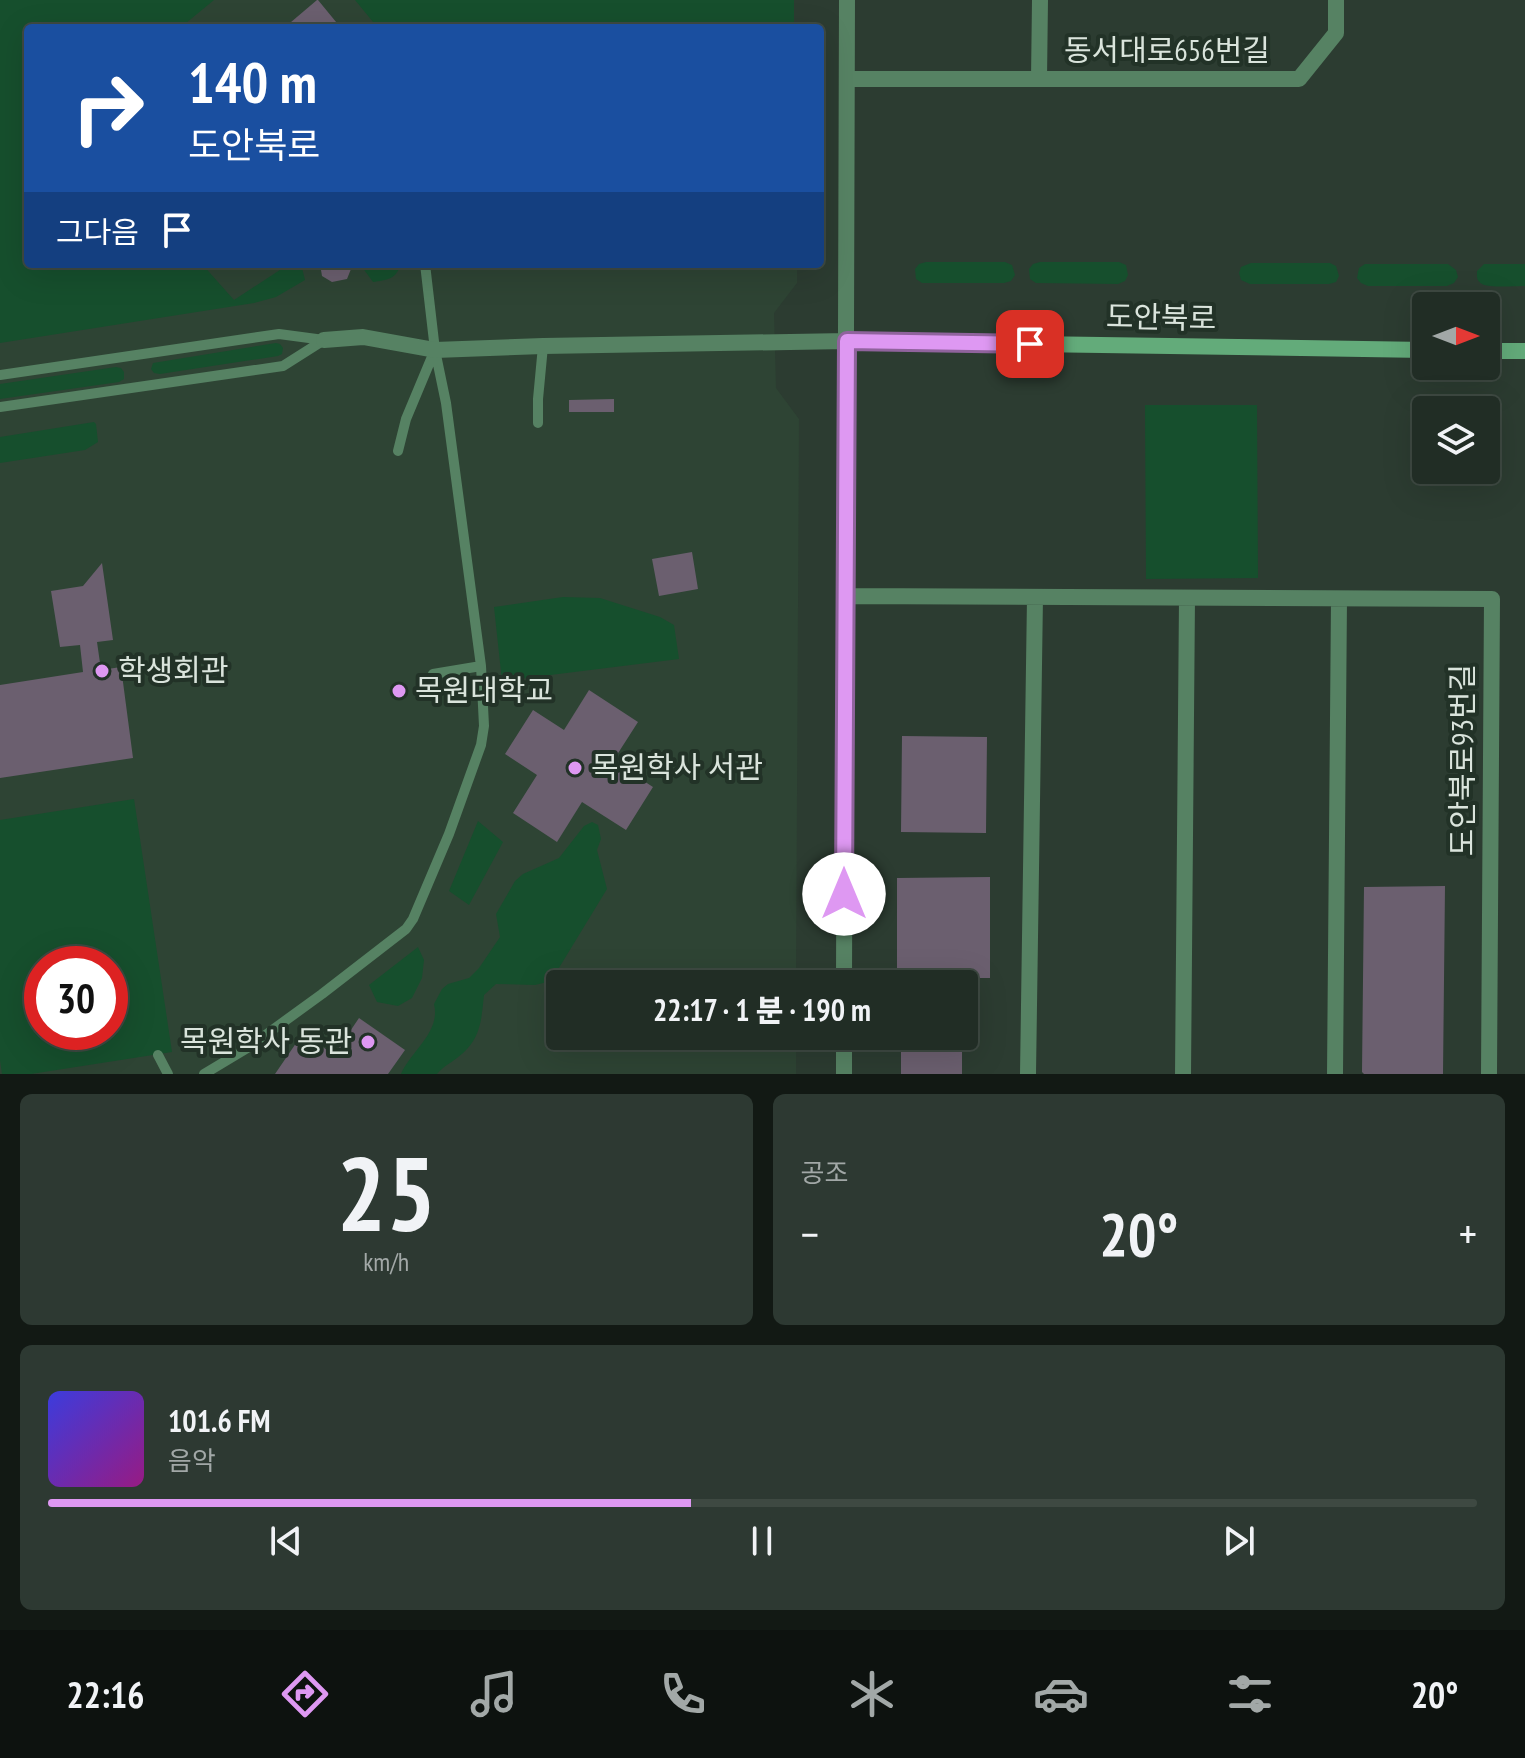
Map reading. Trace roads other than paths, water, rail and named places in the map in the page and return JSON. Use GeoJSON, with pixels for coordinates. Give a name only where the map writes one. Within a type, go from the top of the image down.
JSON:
{"type":"FeatureCollection","features":[{"type":"Feature","properties":{"kind":"street"},"geometry":{"type":"LineString","coordinates":[[844,970],[847,0]]}},
{"type":"Feature","properties":{"kind":"street","name":"동서대로656번길"},"geometry":{"type":"LineString","coordinates":[[1039,79],[1040,0]]}},
{"type":"Feature","properties":{"kind":"street","name":"동서대로656번길"},"geometry":{"type":"LineString","coordinates":[[847,79],[1299,79],[1336,33],[1336,0]]}},
{"type":"Feature","properties":{"kind":"street"},"geometry":{"type":"LineString","coordinates":[[324,340],[363,337],[435,350],[847,341]]}},
{"type":"Feature","properties":{"kind":"street","name":"도안북로"},"geometry":{"type":"LineString","coordinates":[[847,341],[1412,350]]}},
{"type":"Feature","properties":{"kind":"street"},"geometry":{"type":"LineString","coordinates":[[1500,351],[1525,351]]}},
{"type":"Feature","properties":{"kind":"street","name":"도안북로93번길"},"geometry":{"type":"LineString","coordinates":[[846,596],[1492,599],[1489,1074]]}},
{"type":"Feature","properties":{"kind":"street"},"geometry":{"type":"LineString","coordinates":[[1028,1074],[1035,597]]}},
{"type":"Feature","properties":{"kind":"street"},"geometry":{"type":"LineString","coordinates":[[1183,1074],[1187,598]]}},
{"type":"Feature","properties":{"kind":"street"},"geometry":{"type":"LineString","coordinates":[[1335,1074],[1339,599]]}},
{"type":"Feature","properties":{"kind":"street"},"geometry":{"type":"LineString","coordinates":[[844,1050],[844,1074]]}},
{"type":"Feature","properties":{"kind":"lane"},"geometry":{"type":"LineString","coordinates":[[210,1073],[322,994],[406,929],[449,834],[481,745],[484,707],[481,666],[425,268]]}},
{"type":"Feature","properties":{"kind":"lane"},"geometry":{"type":"LineString","coordinates":[[0,375],[279,334],[324,340]]}},
{"type":"Feature","properties":{"kind":"lane"},"geometry":{"type":"LineString","coordinates":[[0,407],[283,366],[324,340]]}},
{"type":"Feature","properties":{"kind":"lane"},"geometry":{"type":"LineString","coordinates":[[538,423],[543,346]]}},
{"type":"Feature","properties":{"kind":"lane"},"geometry":{"type":"LineString","coordinates":[[398,451],[406,419],[435,350]]}},
{"type":"Feature","properties":{"kind":"lane"},"geometry":{"type":"LineString","coordinates":[[433,674],[481,666]]}},
{"type":"Feature","properties":{"kind":"lane"},"geometry":{"type":"LineString","coordinates":[[158,1055],[168,1074]]}},
{"type":"Feature","properties":{"kind":"place","name":"학생회관"},"geometry":{"type":"Point","coordinates":[102,671]}},
{"type":"Feature","properties":{"kind":"place","name":"목원대학교"},"geometry":{"type":"Point","coordinates":[399,691]}},
{"type":"Feature","properties":{"kind":"place","name":"목원학사 서관"},"geometry":{"type":"Point","coordinates":[575,768]}},
{"type":"Feature","properties":{"kind":"place","name":"목원학사 동관"},"geometry":{"type":"Point","coordinates":[368,1042]}}]}
